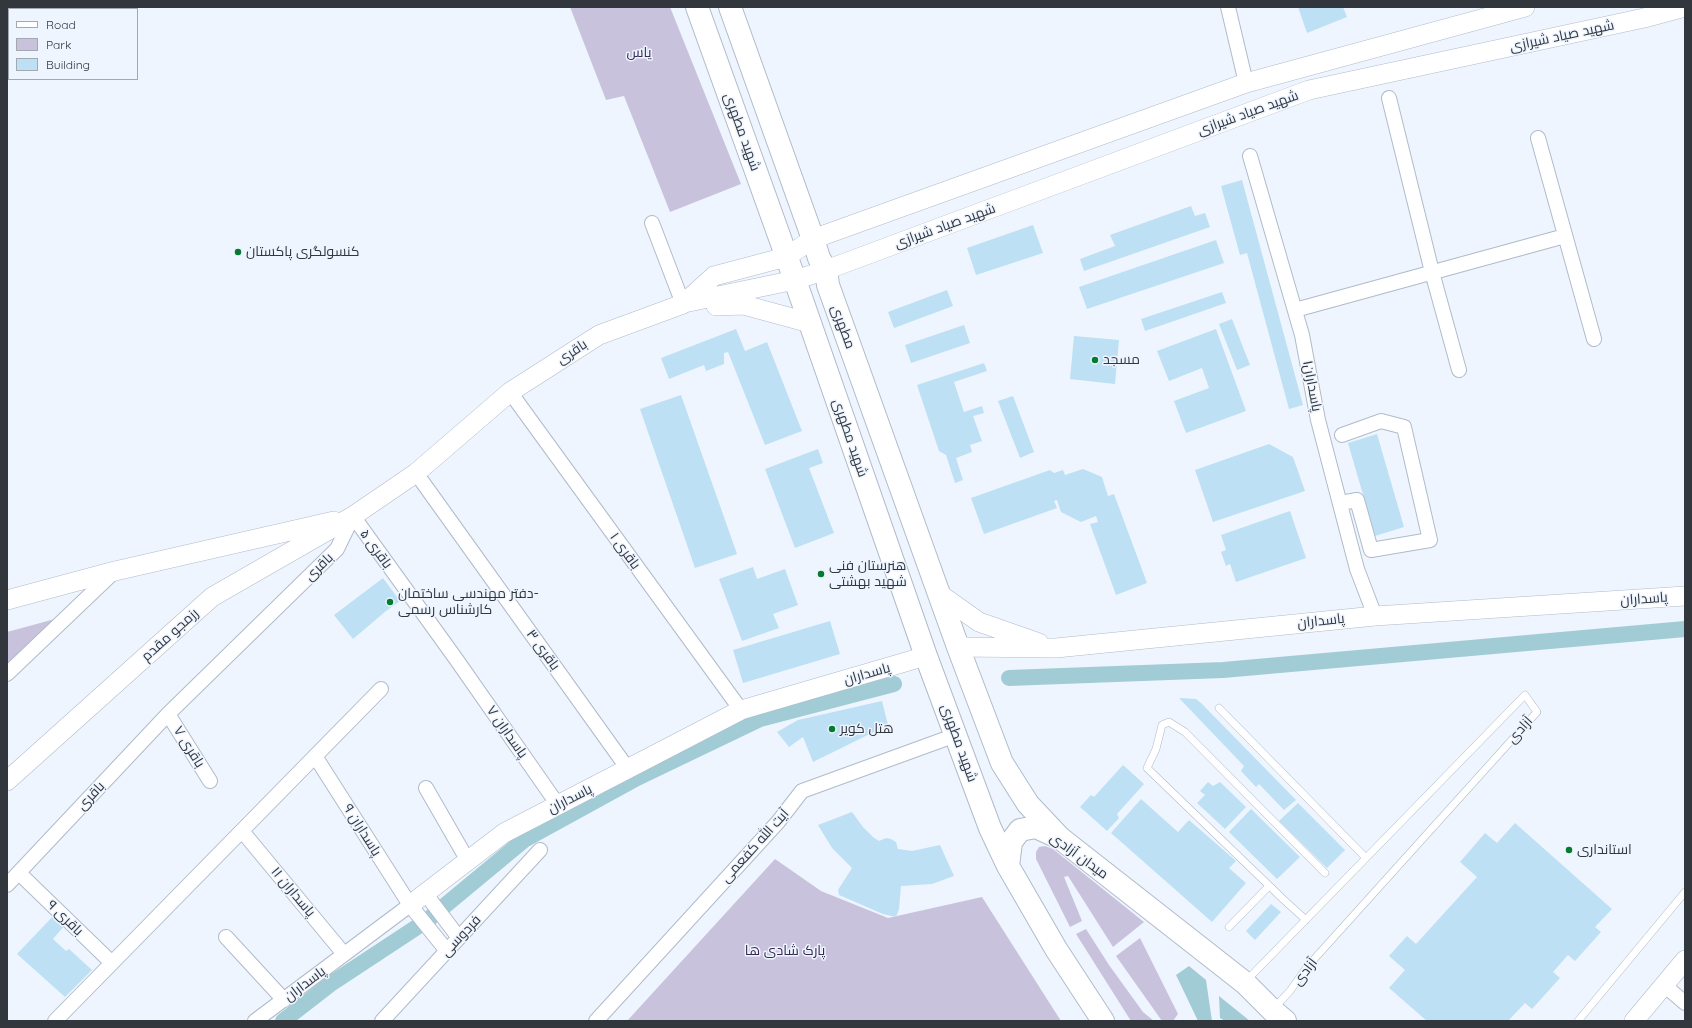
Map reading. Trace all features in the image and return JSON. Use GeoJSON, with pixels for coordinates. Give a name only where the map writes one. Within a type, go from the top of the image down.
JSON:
{"type":"FeatureCollection","features":[{"type":"Feature","properties":{"kind":"main road","name":"شهید مطهری"},"geometry":{"type":"LineString","coordinates":[[697,7],[795,280],[926,656],[990,828],[1008,866]]}},
{"type":"Feature","properties":{"kind":"main road","name":"مطهری"},"geometry":{"type":"LineString","coordinates":[[730,7],[819,258],[826,270],[828,285],[958,647]]}},
{"type":"Feature","properties":{"kind":"main road"},"geometry":{"type":"LineString","coordinates":[[926,656],[958,647],[1002,763],[1028,804],[1060,838]]}},
{"type":"Feature","properties":{"kind":"main road","name":"میدان آزادی"},"geometry":{"type":"LineString","coordinates":[[1008,866],[1011,842],[1020,830],[1036,827],[1060,838],[1245,983],[1279,1016]]}},
{"type":"Feature","properties":{"kind":"main road"},"geometry":{"type":"LineString","coordinates":[[1008,866],[1056,949],[1103,1021]]}},
{"type":"Feature","properties":{"kind":"street"},"geometry":{"type":"LineString","coordinates":[[1228,7],[1246,84]]}},
{"type":"Feature","properties":{"kind":"street","name":"شهید صیاد شیرازی"},"geometry":{"type":"LineString","coordinates":[[678,306],[714,276],[786,257],[813,239],[1246,84],[1525,7]]}},
{"type":"Feature","properties":{"kind":"street","name":"شهید صیاد شیرازی"},"geometry":{"type":"LineString","coordinates":[[795,280],[826,270],[1309,90],[1644,18],[1685,7]]}},
{"type":"Feature","properties":{"kind":"street"},"geometry":{"type":"LineString","coordinates":[[1389,98],[1432,272],[1459,370]]}},
{"type":"Feature","properties":{"kind":"street"},"geometry":{"type":"LineString","coordinates":[[1538,138],[1594,339]]}},
{"type":"Feature","properties":{"kind":"street","name":"پاسداران۱"},"geometry":{"type":"LineString","coordinates":[[1250,156],[1302,335],[1318,420],[1362,584],[1374,616]]}},
{"type":"Feature","properties":{"kind":"street"},"geometry":{"type":"LineString","coordinates":[[652,223],[678,306],[744,305],[810,323]]}},
{"type":"Feature","properties":{"kind":"street"},"geometry":{"type":"LineString","coordinates":[[1295,310],[1565,236]]}},
{"type":"Feature","properties":{"kind":"street","name":"باقری"},"geometry":{"type":"LineString","coordinates":[[7,885],[168,714],[338,549],[353,516],[416,473],[510,392],[599,335],[678,306],[795,280]]}},
{"type":"Feature","properties":{"kind":"street","name":"باقری ۱"},"geometry":{"type":"LineString","coordinates":[[510,392],[741,710]]}},
{"type":"Feature","properties":{"kind":"street"},"geometry":{"type":"LineString","coordinates":[[1340,503],[1357,500],[1371,550],[1430,540],[1404,427],[1381,421],[1342,435]]}},
{"type":"Feature","properties":{"kind":"street","name":"باقری ۳"},"geometry":{"type":"LineString","coordinates":[[416,473],[628,769]]}},
{"type":"Feature","properties":{"kind":"street"},"geometry":{"type":"LineString","coordinates":[[7,600],[116,572],[353,516]]}},
{"type":"Feature","properties":{"kind":"street","name":"باقری ۵"},"geometry":{"type":"LineString","coordinates":[[353,516],[456,659]]}},
{"type":"Feature","properties":{"kind":"street","name":"رزمجو مقدم"},"geometry":{"type":"LineString","coordinates":[[7,782],[212,598],[353,516]]}},
{"type":"Feature","properties":{"kind":"street"},"geometry":{"type":"LineString","coordinates":[[7,674],[116,572]]}},
{"type":"Feature","properties":{"kind":"street"},"geometry":{"type":"LineString","coordinates":[[938,593],[979,622],[1056,648]]}},
{"type":"Feature","properties":{"kind":"street","name":"پاسداران"},"geometry":{"type":"LineString","coordinates":[[958,647],[1056,648],[1374,616],[1685,596]]}},
{"type":"Feature","properties":{"kind":"street","name":"پاسداران"},"geometry":{"type":"LineString","coordinates":[[256,1021],[504,833],[741,710],[926,656]]}},
{"type":"Feature","properties":{"kind":"street","name":"پاسداران ۷"},"geometry":{"type":"LineString","coordinates":[[456,659],[558,805]]}},
{"type":"Feature","properties":{"kind":"street"},"geometry":{"type":"LineString","coordinates":[[55,1021],[381,689]]}},
{"type":"Feature","properties":{"kind":"street","name":"باقری ۷"},"geometry":{"type":"LineString","coordinates":[[168,714],[210,781]]}},
{"type":"Feature","properties":{"kind":"street","name":"آیت الله کفعمی"},"geometry":{"type":"LineString","coordinates":[[596,1021],[778,822],[802,791],[956,735]]}},
{"type":"Feature","properties":{"kind":"street","name":"پاسداران ۹"},"geometry":{"type":"LineString","coordinates":[[315,756],[410,905],[447,951]]}},
{"type":"Feature","properties":{"kind":"street"},"geometry":{"type":"LineString","coordinates":[[426,788],[468,861]]}},
{"type":"Feature","properties":{"kind":"street","name":"پاسداران ۱۱"},"geometry":{"type":"LineString","coordinates":[[242,831],[344,954]]}},
{"type":"Feature","properties":{"kind":"street","name":"فردوسی"},"geometry":{"type":"LineString","coordinates":[[382,1021],[540,850]]}},
{"type":"Feature","properties":{"kind":"street","name":"باقری ۹"},"geometry":{"type":"LineString","coordinates":[[18,873],[112,964]]}},
{"type":"Feature","properties":{"kind":"street"},"geometry":{"type":"LineString","coordinates":[[426,893],[458,938]]}},
{"type":"Feature","properties":{"kind":"street"},"geometry":{"type":"LineString","coordinates":[[226,937],[284,1000]]}},
{"type":"Feature","properties":{"kind":"street"},"geometry":{"type":"LineString","coordinates":[[1634,1021],[1685,960]]}},
{"type":"Feature","properties":{"kind":"street"},"geometry":{"type":"LineString","coordinates":[[1664,985],[1685,1003]]}},
{"type":"Feature","properties":{"kind":"lane","name":"آزادی"},"geometry":{"type":"LineString","coordinates":[[1245,983],[1525,695],[1537,712],[1307,967],[1290,991],[1279,1016]]}},
{"type":"Feature","properties":{"kind":"lane"},"geometry":{"type":"LineString","coordinates":[[1219,708],[1366,858]]}},
{"type":"Feature","properties":{"kind":"lane"},"geometry":{"type":"LineString","coordinates":[[1306,920],[1147,768],[1156,749],[1162,725],[1169,722],[1185,732],[1325,873]]}},
{"type":"Feature","properties":{"kind":"lane"},"geometry":{"type":"LineString","coordinates":[[1229,927],[1269,886]]}},
{"type":"Feature","properties":{"kind":"lane"},"geometry":{"type":"LineString","coordinates":[[1578,1021],[1685,892]]}},
{"type":"Feature","properties":{"kind":"green space","name":"یاس"},"geometry":{"type":"Polygon","coordinates":[[[570,7],[670,7],[741,184],[670,212],[624,96],[606,100],[570,7]]]}},
{"type":"Feature","properties":{"kind":"green space"},"geometry":{"type":"Polygon","coordinates":[[[77,613],[7,670],[7,632],[77,613]]]}},
{"type":"Feature","properties":{"kind":"green space"},"geometry":{"type":"Polygon","coordinates":[[[1045,846],[1053,849],[1144,922],[1113,947],[1068,876],[1064,877],[1082,921],[1070,927],[1036,859],[1036,852],[1039,847],[1045,846]]]}},
{"type":"Feature","properties":{"kind":"green space","name":"پارک شادی ها"},"geometry":{"type":"Polygon","coordinates":[[[775,859],[821,891],[888,918],[982,897],[1061,1021],[627,1021],[775,859]]]}},
{"type":"Feature","properties":{"kind":"green space"},"geometry":{"type":"Polygon","coordinates":[[[1086,929],[1109,965],[1143,1012],[1154,1021],[1131,1021],[1076,934],[1086,929]]]}},
{"type":"Feature","properties":{"kind":"green space"},"geometry":{"type":"Polygon","coordinates":[[[1140,938],[1178,1014],[1173,1021],[1162,1021],[1116,956],[1140,938]]]}},
{"type":"Feature","properties":{"kind":"water"},"geometry":{"type":"Polygon","coordinates":[[[1189,966],[1206,980],[1212,1021],[1198,1021],[1176,975],[1189,966]]]}},
{"type":"Feature","properties":{"kind":"water"},"geometry":{"type":"Polygon","coordinates":[[[1219,996],[1250,1021],[1225,1021],[1220,1018],[1219,996]]]}},
{"type":"Feature","properties":{"kind":"building"},"geometry":{"type":"Polygon","coordinates":[[[1298,7],[1343,7],[1347,17],[1307,33],[1298,7]]]}},
{"type":"Feature","properties":{"kind":"building"},"geometry":{"type":"Polygon","coordinates":[[[1242,180],[1303,405],[1289,409],[1247,253],[1240,255],[1221,186],[1242,180]]]}},
{"type":"Feature","properties":{"kind":"building"},"geometry":{"type":"Polygon","coordinates":[[[1191,206],[1195,216],[1205,213],[1210,227],[1084,271],[1080,259],[1115,246],[1110,235],[1191,206]]]}},
{"type":"Feature","properties":{"kind":"building"},"geometry":{"type":"Polygon","coordinates":[[[1033,225],[1043,253],[976,275],[967,248],[1033,225]]]}},
{"type":"Feature","properties":{"kind":"building"},"geometry":{"type":"Polygon","coordinates":[[[1216,240],[1224,263],[1087,309],[1079,287],[1216,240]]]}},
{"type":"Feature","properties":{"kind":"building"},"geometry":{"type":"Polygon","coordinates":[[[947,290],[953,306],[894,328],[888,312],[947,290]]]}},
{"type":"Feature","properties":{"kind":"building"},"geometry":{"type":"Polygon","coordinates":[[[1222,292],[1226,303],[1145,331],[1141,319],[1222,292]]]}},
{"type":"Feature","properties":{"kind":"building"},"geometry":{"type":"Polygon","coordinates":[[[1232,319],[1250,365],[1237,370],[1219,324],[1232,319]]]}},
{"type":"Feature","properties":{"kind":"building"},"geometry":{"type":"Polygon","coordinates":[[[964,325],[970,343],[911,363],[905,345],[964,325]]]}},
{"type":"Feature","properties":{"kind":"building"},"geometry":{"type":"Polygon","coordinates":[[[736,329],[745,351],[767,342],[802,431],[765,445],[728,352],[724,353],[724,364],[706,371],[704,365],[669,379],[661,358],[736,329]]]}},
{"type":"Feature","properties":{"kind":"building"},"geometry":{"type":"Polygon","coordinates":[[[1216,329],[1246,411],[1186,433],[1174,401],[1209,388],[1202,368],[1169,381],[1157,351],[1216,329]]]}},
{"type":"Feature","properties":{"kind":"building","name":"مسجد"},"geometry":{"type":"Polygon","coordinates":[[[1074,336],[1119,340],[1115,384],[1070,379],[1074,336]]]}},
{"type":"Feature","properties":{"kind":"building"},"geometry":{"type":"Polygon","coordinates":[[[984,363],[987,371],[954,382],[964,412],[982,406],[984,413],[973,416],[982,441],[970,445],[972,452],[956,458],[963,480],[955,483],[946,455],[939,451],[917,385],[984,363]]]}},
{"type":"Feature","properties":{"kind":"building"},"geometry":{"type":"Polygon","coordinates":[[[681,395],[737,554],[695,568],[640,409],[681,395]]]}},
{"type":"Feature","properties":{"kind":"building"},"geometry":{"type":"Polygon","coordinates":[[[1013,396],[1034,452],[1020,458],[998,401],[1013,396]]]}},
{"type":"Feature","properties":{"kind":"building"},"geometry":{"type":"Polygon","coordinates":[[[1377,434],[1404,527],[1375,536],[1348,443],[1377,434]]]}},
{"type":"Feature","properties":{"kind":"building"},"geometry":{"type":"Polygon","coordinates":[[[1269,444],[1293,457],[1305,491],[1213,522],[1195,470],[1269,444]]]}},
{"type":"Feature","properties":{"kind":"building"},"geometry":{"type":"Polygon","coordinates":[[[818,449],[823,463],[809,468],[834,533],[795,548],[765,469],[818,449]]]}},
{"type":"Feature","properties":{"kind":"building"},"geometry":{"type":"Polygon","coordinates":[[[1083,469],[1102,477],[1108,496],[1114,494],[1147,583],[1116,595],[1090,524],[1098,522],[1096,516],[1081,522],[1061,512],[1057,500],[1054,501],[1057,508],[984,534],[971,498],[1050,470],[1054,473],[1063,470],[1065,475],[1083,469]]]}},
{"type":"Feature","properties":{"kind":"building"},"geometry":{"type":"Polygon","coordinates":[[[1290,511],[1306,558],[1236,582],[1230,564],[1226,566],[1221,552],[1226,550],[1221,535],[1290,511]]]}},
{"type":"Feature","properties":{"kind":"building"},"geometry":{"type":"Polygon","coordinates":[[[753,567],[757,579],[785,569],[798,605],[773,614],[779,628],[742,641],[719,579],[753,567]]]}},
{"type":"Feature","properties":{"kind":"building"},"geometry":{"type":"Polygon","coordinates":[[[383,578],[400,601],[353,639],[334,615],[383,578]]]}},
{"type":"Feature","properties":{"kind":"building"},"geometry":{"type":"Polygon","coordinates":[[[830,621],[840,654],[743,683],[733,650],[830,621]]]}},
{"type":"Feature","properties":{"kind":"building"},"geometry":{"type":"Polygon","coordinates":[[[1179,698],[1196,699],[1201,703],[1296,800],[1284,810],[1259,784],[1256,787],[1241,771],[1244,766],[1179,698]]]}},
{"type":"Feature","properties":{"kind":"building","name":"هتل کویر"},"geometry":{"type":"Polygon","coordinates":[[[882,701],[888,725],[813,762],[803,737],[789,747],[777,732],[798,720],[882,701]]]}},
{"type":"Feature","properties":{"kind":"building"},"geometry":{"type":"Polygon","coordinates":[[[1123,765],[1144,784],[1117,814],[1119,818],[1107,831],[1080,807],[1091,795],[1094,797],[1123,765]]]}},
{"type":"Feature","properties":{"kind":"building"},"geometry":{"type":"Polygon","coordinates":[[[1208,782],[1213,786],[1220,782],[1246,807],[1225,829],[1197,803],[1205,795],[1200,791],[1208,782]]]}},
{"type":"Feature","properties":{"kind":"building"},"geometry":{"type":"Polygon","coordinates":[[[1141,799],[1178,832],[1189,820],[1236,861],[1229,868],[1246,883],[1212,922],[1111,833],[1141,799]]]}},
{"type":"Feature","properties":{"kind":"building"},"geometry":{"type":"Polygon","coordinates":[[[1298,803],[1345,850],[1327,868],[1279,821],[1298,803]]]}},
{"type":"Feature","properties":{"kind":"building"},"geometry":{"type":"Polygon","coordinates":[[[1251,809],[1300,857],[1277,879],[1229,832],[1251,809]]]}},
{"type":"Feature","properties":{"kind":"building"},"geometry":{"type":"Polygon","coordinates":[[[852,812],[863,827],[873,837],[879,841],[886,838],[891,839],[896,842],[898,849],[912,851],[940,845],[954,876],[932,884],[901,886],[899,909],[896,917],[883,914],[839,895],[838,890],[852,868],[832,848],[818,825],[852,812]]]}},
{"type":"Feature","properties":{"kind":"building"},"geometry":{"type":"Polygon","coordinates":[[[1515,823],[1612,909],[1595,927],[1601,932],[1575,961],[1568,955],[1553,972],[1560,978],[1532,1009],[1525,1003],[1508,1021],[1427,1021],[1389,988],[1405,970],[1389,956],[1407,936],[1416,944],[1477,877],[1460,862],[1485,833],[1497,843],[1515,823]]]}},
{"type":"Feature","properties":{"kind":"building"},"geometry":{"type":"Polygon","coordinates":[[[1271,904],[1281,912],[1255,940],[1246,931],[1271,904]]]}},
{"type":"Feature","properties":{"kind":"building"},"geometry":{"type":"Polygon","coordinates":[[[56,913],[66,924],[53,939],[66,951],[69,949],[92,970],[65,997],[17,954],[56,913]]]}},
{"type":"Feature","properties":{"kind":"waterway"},"geometry":{"type":"LineString","coordinates":[[1009,678],[1223,670],[1685,629]]}},
{"type":"Feature","properties":{"kind":"waterway"},"geometry":{"type":"LineString","coordinates":[[430,918],[524,840],[637,778],[760,719],[894,684]]}},
{"type":"Feature","properties":{"kind":"waterway"},"geometry":{"type":"LineString","coordinates":[[283,1021],[332,983],[417,927]]}},
{"type":"Feature","properties":{"kind":"place","name":"کنسولگری پاکستان"},"geometry":{"type":"Point","coordinates":[238,252]}},
{"type":"Feature","properties":{"kind":"place","name":"مسجد"},"geometry":{"type":"Point","coordinates":[1095,360]}},
{"type":"Feature","properties":{"kind":"place","name":"هنرستان فنی شهید بهشتی"},"geometry":{"type":"Point","coordinates":[821,574]}},
{"type":"Feature","properties":{"kind":"place","name":"دفتر مهندسی ساختمان- کارشناس رسمی"},"geometry":{"type":"Point","coordinates":[390,602]}},
{"type":"Feature","properties":{"kind":"place","name":"هتل کویر"},"geometry":{"type":"Point","coordinates":[832,729]}},
{"type":"Feature","properties":{"kind":"place","name":"استانداری"},"geometry":{"type":"Point","coordinates":[1569,850]}}]}
